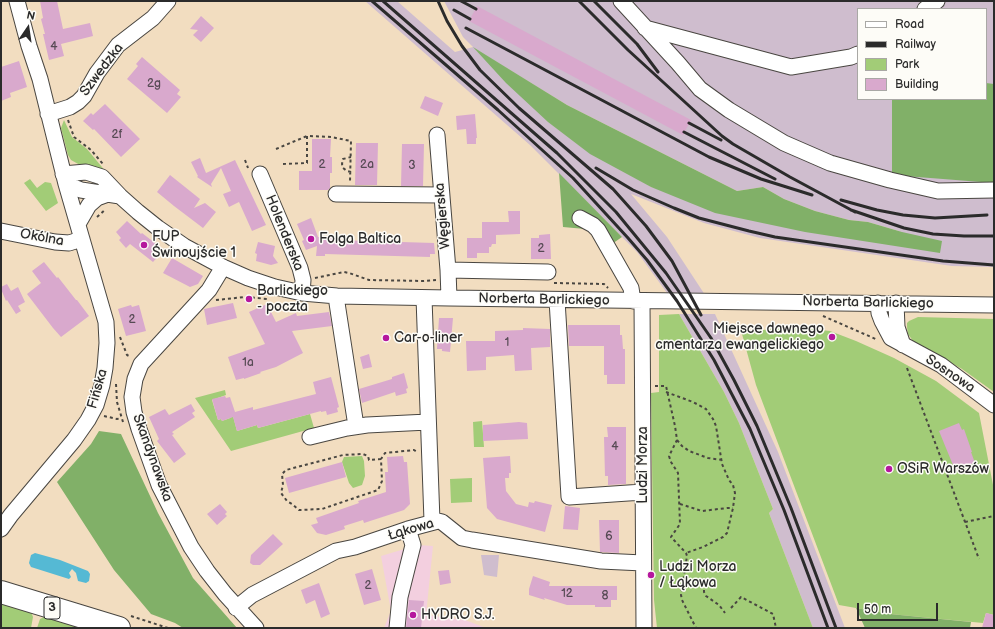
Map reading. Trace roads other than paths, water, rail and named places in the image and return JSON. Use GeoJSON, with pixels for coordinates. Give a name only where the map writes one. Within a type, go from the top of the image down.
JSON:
{"type":"FeatureCollection","features":[{"type":"Feature","properties":{"kind":"highway","name":"3"},"geometry":{"type":"LineString","coordinates":[[1,592],[111,627]]}},
{"type":"Feature","properties":{"kind":"street"},"geometry":{"type":"LineString","coordinates":[[17,1],[29,46],[40,79],[65,179],[82,239]]}},
{"type":"Feature","properties":{"kind":"street","name":"Szwedzka"},"geometry":{"type":"LineString","coordinates":[[48,114],[70,107],[81,99],[118,45],[153,18],[168,1]]}},
{"type":"Feature","properties":{"kind":"street"},"geometry":{"type":"LineString","coordinates":[[621,1],[700,89],[756,127],[809,154],[854,171],[928,189],[946,191],[994,190]]}},
{"type":"Feature","properties":{"kind":"street"},"geometry":{"type":"LineString","coordinates":[[926,8],[937,1]]}},
{"type":"Feature","properties":{"kind":"street"},"geometry":{"type":"LineString","coordinates":[[645,28],[791,67],[850,57],[857,54]]}},
{"type":"Feature","properties":{"kind":"street","name":"Węgierska"},"geometry":{"type":"LineString","coordinates":[[437,135],[449,298]]}},
{"type":"Feature","properties":{"kind":"street","name":"Norberta Barlickiego"},"geometry":{"type":"LineString","coordinates":[[65,179],[86,172],[102,177],[114,195],[158,228],[177,241],[223,267],[275,286],[303,286],[337,296],[994,305]]}},
{"type":"Feature","properties":{"kind":"street","name":"Holenderska"},"geometry":{"type":"LineString","coordinates":[[260,174],[300,268],[303,286]]}},
{"type":"Feature","properties":{"kind":"street"},"geometry":{"type":"LineString","coordinates":[[336,194],[441,195]]}},
{"type":"Feature","properties":{"kind":"street"},"geometry":{"type":"LineString","coordinates":[[78,224],[89,205],[97,198],[114,195]]}},
{"type":"Feature","properties":{"kind":"street","name":"Ludzi Morza"},"geometry":{"type":"LineString","coordinates":[[580,218],[593,225],[598,230],[638,301],[643,492],[644,628]]}},
{"type":"Feature","properties":{"kind":"street","name":"Okólna"},"geometry":{"type":"LineString","coordinates":[[1,231],[55,242],[69,243],[82,239]]}},
{"type":"Feature","properties":{"kind":"street","name":"Fińska"},"geometry":{"type":"LineString","coordinates":[[1,529],[6,518],[74,440],[88,420],[96,405],[102,385],[107,343],[106,322],[82,239]]}},
{"type":"Feature","properties":{"kind":"street","name":"Skandynawska"},"geometry":{"type":"LineString","coordinates":[[223,267],[209,290],[141,364],[134,379],[132,397],[134,412],[139,429],[159,485],[190,547],[206,571],[236,608],[256,628]]}},
{"type":"Feature","properties":{"kind":"street"},"geometry":{"type":"LineString","coordinates":[[448,275],[548,277]]}},
{"type":"Feature","properties":{"kind":"street"},"geometry":{"type":"LineString","coordinates":[[337,296],[356,426]]}},
{"type":"Feature","properties":{"kind":"street"},"geometry":{"type":"LineString","coordinates":[[424,298],[432,522]]}},
{"type":"Feature","properties":{"kind":"street"},"geometry":{"type":"LineString","coordinates":[[557,300],[569,497],[643,492]]}},
{"type":"Feature","properties":{"kind":"street","name":"Sosnowa"},"geometry":{"type":"LineString","coordinates":[[878,303],[879,313],[891,338],[903,346],[941,365],[994,404]]}},
{"type":"Feature","properties":{"kind":"street"},"geometry":{"type":"LineString","coordinates":[[896,303],[897,327],[903,346]]}},
{"type":"Feature","properties":{"kind":"street"},"geometry":{"type":"LineString","coordinates":[[310,437],[356,426],[428,422]]}},
{"type":"Feature","properties":{"kind":"street","name":"Łąkowa"},"geometry":{"type":"LineString","coordinates":[[236,608],[252,595],[336,551],[355,547],[408,529],[438,521],[442,522],[462,538],[601,561],[643,563]]}},
{"type":"Feature","properties":{"kind":"street"},"geometry":{"type":"LineString","coordinates":[[398,628],[400,597],[414,545],[408,529]]}},
{"type":"Feature","properties":{"kind":"water"},"geometry":{"type":"Polygon","coordinates":[[[35,553],[60,560],[88,571],[90,574],[89,581],[86,583],[78,581],[76,573],[72,569],[69,573],[71,577],[69,579],[31,567],[29,563],[31,555],[35,553]]]}},
{"type":"Feature","properties":{"kind":"railway"},"geometry":{"type":"LineString","coordinates":[[372,1],[498,110],[573,178],[647,260],[677,301],[714,360],[750,429],[784,510],[828,628]]}},
{"type":"Feature","properties":{"kind":"railway"},"geometry":{"type":"LineString","coordinates":[[383,1],[557,153],[616,212],[666,273],[711,338],[757,426],[791,508],[836,628]]}},
{"type":"Feature","properties":{"kind":"railway"},"geometry":{"type":"LineString","coordinates":[[438,1],[447,21],[462,46],[480,70],[519,108],[613,189],[646,226],[672,261],[701,315]]}},
{"type":"Feature","properties":{"kind":"railway"},"geometry":{"type":"LineString","coordinates":[[461,1],[476,9]]}},
{"type":"Feature","properties":{"kind":"railway"},"geometry":{"type":"LineString","coordinates":[[579,1],[628,50],[722,136],[790,177],[855,212]]}},
{"type":"Feature","properties":{"kind":"railway"},"geometry":{"type":"LineString","coordinates":[[594,1],[637,44],[658,72]]}},
{"type":"Feature","properties":{"kind":"railway"},"geometry":{"type":"LineString","coordinates":[[454,10],[470,19]]}},
{"type":"Feature","properties":{"kind":"railway"},"geometry":{"type":"LineString","coordinates":[[466,28],[709,157],[761,179],[812,195]]}},
{"type":"Feature","properties":{"kind":"railway"},"geometry":{"type":"LineString","coordinates":[[689,123],[721,140]]}},
{"type":"Feature","properties":{"kind":"railway"},"geometry":{"type":"LineString","coordinates":[[684,132],[775,179]]}},
{"type":"Feature","properties":{"kind":"railway"},"geometry":{"type":"LineString","coordinates":[[596,168],[633,190],[674,208],[699,218],[749,231],[775,237],[943,261],[994,265]]}},
{"type":"Feature","properties":{"kind":"railway"},"geometry":{"type":"LineString","coordinates":[[841,200],[877,210],[903,215],[935,218],[987,215]]}},
{"type":"Feature","properties":{"kind":"railway"},"geometry":{"type":"LineString","coordinates":[[851,210],[904,228],[933,234],[994,236]]}},
{"type":"Feature","properties":{"kind":"place","name":"Folga Baltica"},"geometry":{"type":"Point","coordinates":[311,239]}},
{"type":"Feature","properties":{"kind":"place","name":"FUP Świnoujście 1"},"geometry":{"type":"Point","coordinates":[144,245]}},
{"type":"Feature","properties":{"kind":"place","name":"Barlickiego - poczta"},"geometry":{"type":"Point","coordinates":[249,299]}},
{"type":"Feature","properties":{"kind":"place","name":"Miejsce dawnego cmentarza ewangelickiego"},"geometry":{"type":"Point","coordinates":[832,337]}},
{"type":"Feature","properties":{"kind":"place","name":"Car-o-liner"},"geometry":{"type":"Point","coordinates":[386,338]}},
{"type":"Feature","properties":{"kind":"place","name":"OSiR Warszów"},"geometry":{"type":"Point","coordinates":[889,469]}},
{"type":"Feature","properties":{"kind":"place","name":"Ludzi Morza / Łąkowa"},"geometry":{"type":"Point","coordinates":[651,575]}},
{"type":"Feature","properties":{"kind":"place","name":"HYDRO S.J."},"geometry":{"type":"Point","coordinates":[413,615]}}]}
